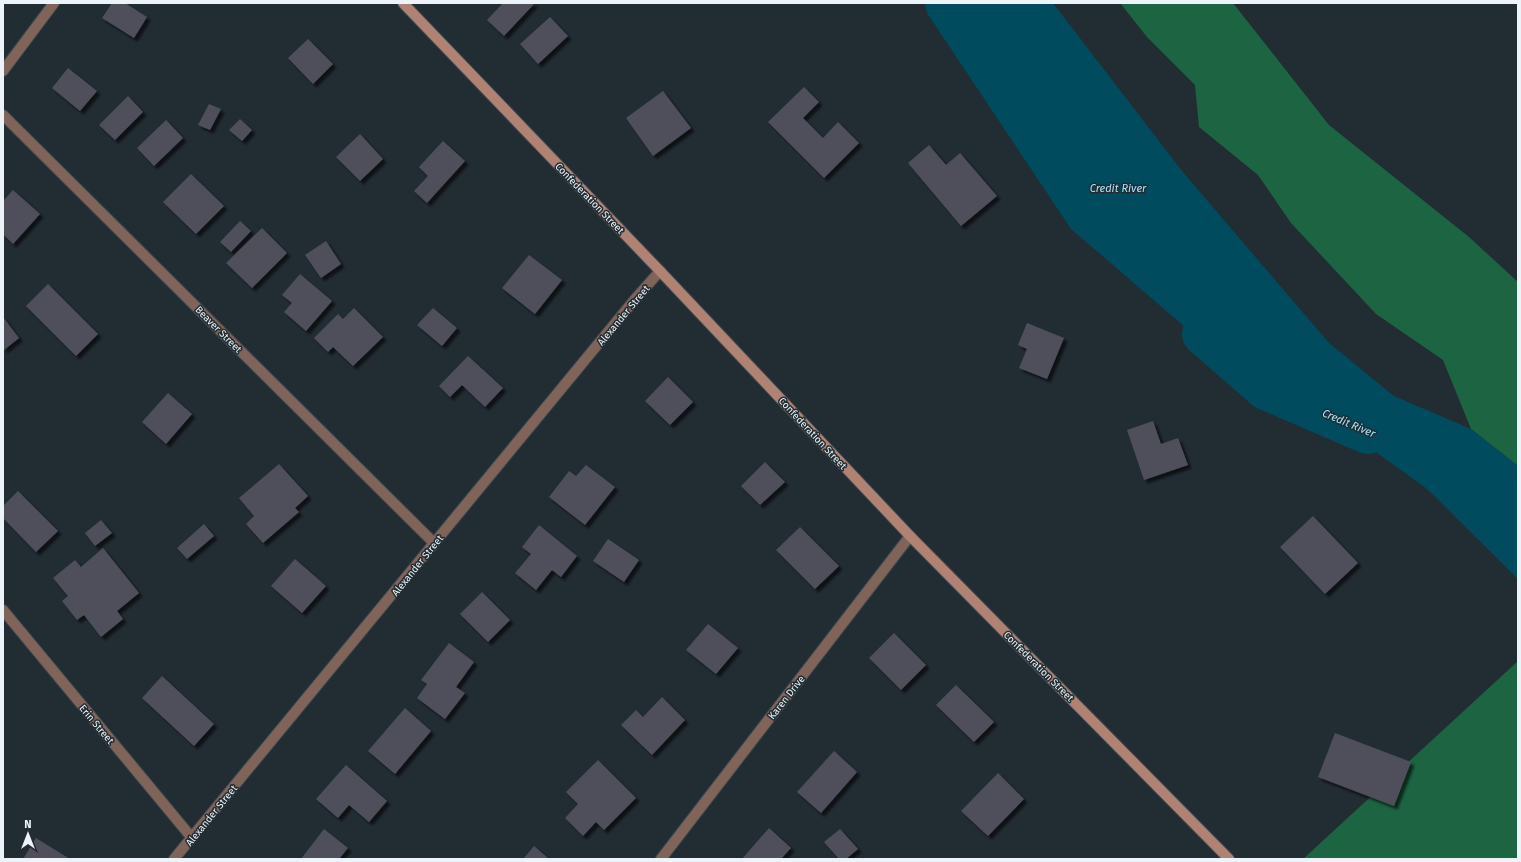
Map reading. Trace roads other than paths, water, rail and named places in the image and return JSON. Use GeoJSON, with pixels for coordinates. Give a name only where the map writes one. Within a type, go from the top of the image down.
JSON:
{"type":"FeatureCollection","features":[{"type":"Feature","properties":{"kind":"main road","name":"Confederation Street"},"geometry":{"type":"LineString","coordinates":[[403,3],[660,271],[910,536],[1228,859]]}},
{"type":"Feature","properties":{"kind":"street"},"geometry":{"type":"LineString","coordinates":[[3,71],[54,3]]}},
{"type":"Feature","properties":{"kind":"street","name":"Beaver Street"},"geometry":{"type":"LineString","coordinates":[[3,115],[434,544]]}},
{"type":"Feature","properties":{"kind":"street","name":"Alexander Street"},"geometry":{"type":"LineString","coordinates":[[174,859],[636,298],[660,271]]}},
{"type":"Feature","properties":{"kind":"street","name":"Karen Drive"},"geometry":{"type":"LineString","coordinates":[[661,859],[910,536]]}},
{"type":"Feature","properties":{"kind":"street","name":"Erin Street"},"geometry":{"type":"LineString","coordinates":[[3,610],[192,838]]}},
{"type":"Feature","properties":{"kind":"water","name":"Credit River"},"geometry":{"type":"Polygon","coordinates":[[[925,3],[1053,3],[1182,171],[1329,343],[1394,396],[1471,429],[1518,466],[1518,579],[1427,489],[1319,411],[1221,358],[1071,229],[927,13],[925,3]]]}},
{"type":"Feature","properties":{"kind":"waterway","name":"Credit River"},"geometry":{"type":"LineString","coordinates":[[1204,334],[1266,388],[1368,432]]}}]}
